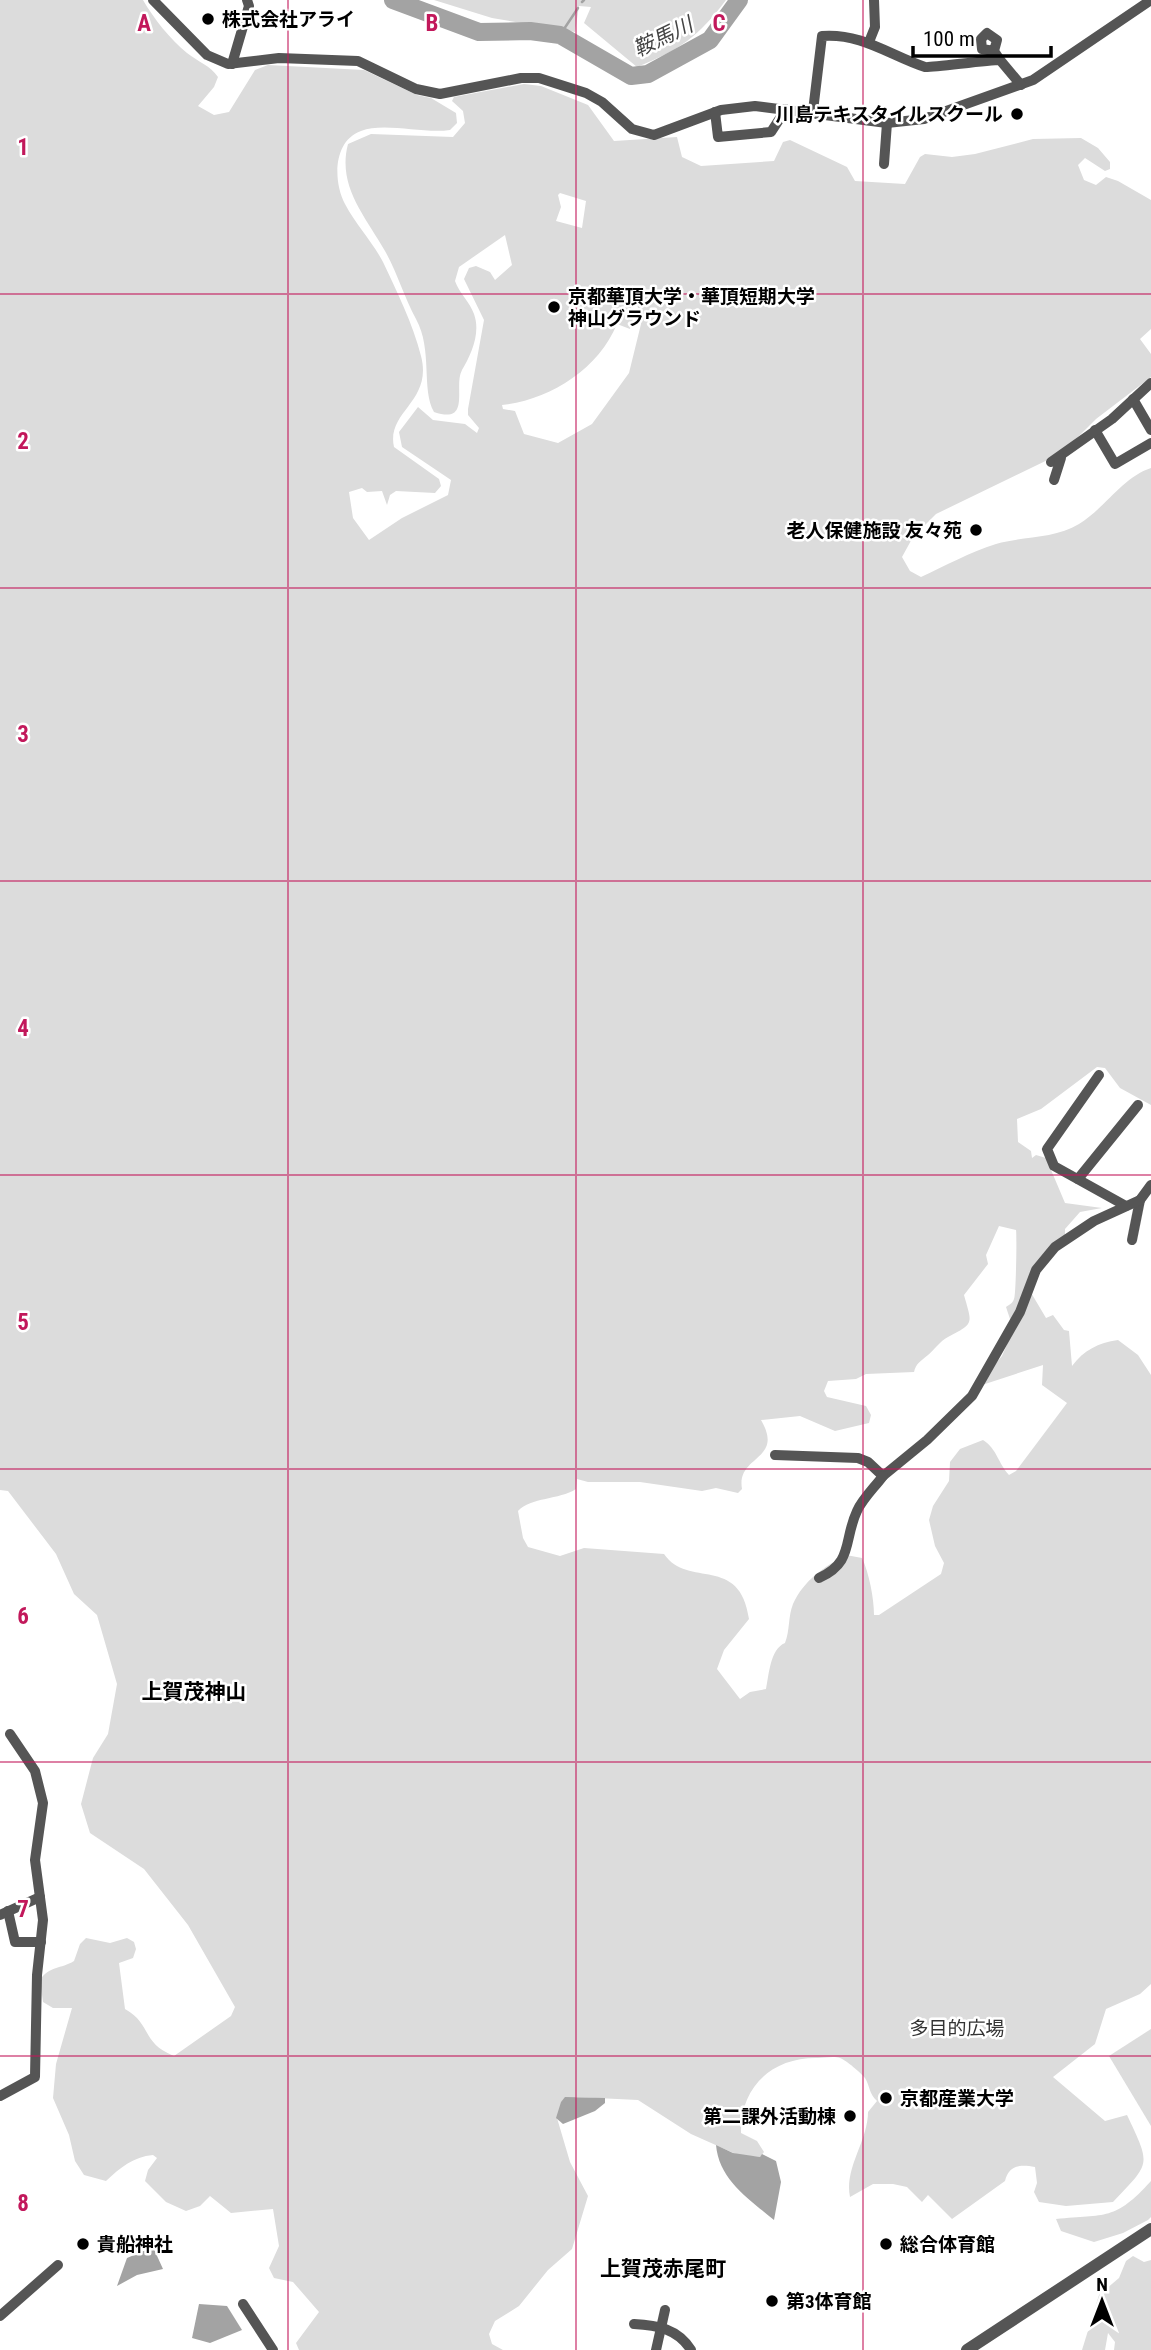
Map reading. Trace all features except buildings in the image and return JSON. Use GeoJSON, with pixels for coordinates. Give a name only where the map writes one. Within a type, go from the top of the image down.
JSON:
{"type":"FeatureCollection","features":[{"type":"Feature","properties":{"kind":"street"},"geometry":{"type":"LineString","coordinates":[[153,0],[207,55],[232,64],[279,58],[358,61],[416,89],[440,94],[521,78],[547,79],[586,93],[602,102],[632,129],[654,135],[715,112],[755,106],[887,122],[925,119],[1033,80],[1151,0]]}},
{"type":"Feature","properties":{"kind":"street"},"geometry":{"type":"LineString","coordinates":[[232,64],[249,6],[247,0]]}},
{"type":"Feature","properties":{"kind":"street"},"geometry":{"type":"LineString","coordinates":[[869,42],[875,27],[874,0]]}},
{"type":"Feature","properties":{"kind":"street"},"geometry":{"type":"LineString","coordinates":[[813,111],[822,36],[839,34],[869,42],[928,68],[997,56],[1021,85]]}},
{"type":"Feature","properties":{"kind":"street"},"geometry":{"type":"LineString","coordinates":[[715,112],[718,137],[771,132],[786,109]]}},
{"type":"Feature","properties":{"kind":"street"},"geometry":{"type":"LineString","coordinates":[[884,164],[887,122]]}},
{"type":"Feature","properties":{"kind":"street"},"geometry":{"type":"LineString","coordinates":[[1054,480],[1056,460],[1112,419],[1151,383]]}},
{"type":"Feature","properties":{"kind":"street"},"geometry":{"type":"LineString","coordinates":[[1133,399],[1151,430]]}},
{"type":"Feature","properties":{"kind":"street"},"geometry":{"type":"LineString","coordinates":[[1094,430],[1115,464],[1151,443]]}},
{"type":"Feature","properties":{"kind":"street"},"geometry":{"type":"LineString","coordinates":[[1099,1075],[1047,1149],[1055,1166],[1126,1206]]}},
{"type":"Feature","properties":{"kind":"street"},"geometry":{"type":"LineString","coordinates":[[1078,1179],[1138,1105]]}},
{"type":"Feature","properties":{"kind":"street"},"geometry":{"type":"LineString","coordinates":[[1132,1240],[1140,1200],[1151,1185]]}},
{"type":"Feature","properties":{"kind":"street"},"geometry":{"type":"LineString","coordinates":[[819,1578],[836,1571],[844,1561],[858,1509],[883,1476],[927,1440],[972,1396],[1020,1312],[1036,1270],[1055,1247],[1094,1221],[1140,1200]]}},
{"type":"Feature","properties":{"kind":"street"},"geometry":{"type":"LineString","coordinates":[[775,1455],[858,1458],[868,1462],[883,1476]]}},
{"type":"Feature","properties":{"kind":"street"},"geometry":{"type":"LineString","coordinates":[[0,2096],[35,2077],[43,1920],[34,1860],[43,1803],[41,1790],[35,1770],[10,1734]]}},
{"type":"Feature","properties":{"kind":"street"},"geometry":{"type":"LineString","coordinates":[[40,1897],[4,1913],[15,1941],[41,1942]]}},
{"type":"Feature","properties":{"kind":"street"},"geometry":{"type":"LineString","coordinates":[[967,2350],[1151,2229]]}},
{"type":"Feature","properties":{"kind":"street"},"geometry":{"type":"LineString","coordinates":[[0,2316],[58,2265]]}},
{"type":"Feature","properties":{"kind":"street"},"geometry":{"type":"LineString","coordinates":[[243,2304],[273,2350]]}},
{"type":"Feature","properties":{"kind":"street"},"geometry":{"type":"LineString","coordinates":[[656,2350],[665,2310]]}},
{"type":"Feature","properties":{"kind":"street"},"geometry":{"type":"LineString","coordinates":[[634,2324],[660,2326],[685,2340],[691,2350]]}},
{"type":"Feature","properties":{"kind":"green space","name":"多目的広場"},"geometry":{"type":"Polygon","coordinates":[[[0,0],[143,0],[174,41],[218,77],[214,87],[198,106],[214,115],[229,112],[255,70],[268,65],[364,70],[417,95],[431,98],[456,113],[457,123],[450,130],[370,129],[352,136],[340,152],[337,173],[341,195],[383,262],[409,320],[421,356],[421,385],[397,424],[393,435],[394,447],[439,479],[441,486],[435,493],[396,491],[390,495],[387,505],[382,491],[367,492],[362,488],[349,492],[353,518],[369,540],[402,518],[448,495],[451,480],[402,447],[399,432],[418,407],[433,420],[465,424],[477,433],[479,428],[468,415],[468,409],[484,320],[464,279],[469,268],[476,266],[490,272],[495,280],[512,265],[505,235],[459,267],[455,281],[474,314],[476,336],[460,377],[457,409],[446,415],[434,412],[428,392],[426,356],[421,331],[389,259],[355,200],[346,174],[348,144],[371,134],[453,137],[465,123],[463,111],[452,101],[454,97],[524,84],[541,86],[588,105],[614,141],[677,137],[682,157],[701,166],[774,161],[783,142],[790,140],[847,167],[855,181],[905,184],[920,157],[925,154],[952,157],[975,154],[1033,139],[1081,138],[1098,148],[1110,162],[1110,169],[1105,171],[1085,158],[1078,165],[1084,180],[1096,185],[1106,177],[1151,200],[1151,329],[1140,339],[1151,354],[1151,377],[1096,419],[1062,453],[936,514],[913,537],[902,557],[910,571],[921,577],[996,544],[1070,529],[1088,517],[1132,478],[1151,468],[1151,1105],[1120,1088],[1105,1068],[1097,1067],[1041,1109],[1017,1119],[1018,1142],[1031,1151],[1032,1158],[1036,1155],[1046,1158],[1065,1203],[1102,1208],[1080,1212],[1065,1229],[1065,1235],[1053,1245],[1014,1318],[1010,1319],[1006,1307],[1015,1295],[1016,1230],[999,1226],[986,1255],[988,1264],[964,1295],[970,1317],[963,1329],[942,1341],[919,1362],[914,1372],[866,1374],[856,1379],[828,1381],[824,1391],[827,1397],[866,1406],[871,1415],[869,1423],[835,1431],[800,1416],[761,1420],[767,1433],[767,1443],[764,1451],[746,1470],[742,1478],[742,1489],[738,1493],[716,1488],[702,1491],[640,1482],[588,1482],[577,1479],[576,1489],[569,1493],[530,1503],[518,1511],[523,1538],[528,1547],[560,1556],[584,1548],[664,1554],[674,1564],[686,1570],[712,1575],[735,1586],[744,1599],[749,1619],[724,1650],[717,1669],[740,1699],[750,1692],[766,1689],[773,1656],[787,1638],[793,1604],[809,1581],[830,1564],[846,1555],[862,1558],[871,1586],[874,1615],[879,1615],[941,1574],[944,1563],[935,1546],[929,1520],[933,1506],[949,1481],[950,1462],[960,1449],[983,1440],[1009,1475],[1016,1471],[1067,1403],[1042,1385],[1043,1365],[982,1385],[983,1378],[1002,1356],[1030,1291],[1046,1318],[1053,1315],[1064,1330],[1069,1331],[1072,1366],[1092,1348],[1118,1340],[1138,1355],[1151,1375],[1151,1984],[1140,1994],[1106,2009],[1095,2044],[1053,2077],[1105,2121],[1127,2115],[1143,2154],[1143,2163],[1135,2179],[1113,2202],[1066,2206],[1039,2202],[1034,2192],[1037,2183],[1035,2167],[1020,2166],[1009,2172],[1005,2181],[952,2219],[928,2195],[922,2202],[907,2187],[873,2184],[850,2197],[853,2165],[868,2112],[877,2101],[863,2076],[838,2057],[802,2059],[787,2063],[774,2069],[753,2088],[742,2116],[741,2133],[757,2141],[764,2152],[760,2157],[738,2155],[691,2134],[638,2100],[576,2097],[557,2118],[570,2162],[588,2196],[572,2249],[548,2270],[519,2306],[495,2321],[489,2334],[492,2344],[503,2350],[299,2350],[296,2343],[319,2312],[293,2282],[274,2278],[269,2268],[279,2246],[273,2209],[231,2213],[210,2196],[200,2206],[186,2211],[166,2202],[145,2181],[148,2170],[157,2158],[153,2155],[128,2164],[106,2181],[84,2175],[75,2161],[69,2135],[53,2098],[56,2064],[72,2008],[53,2008],[43,2002],[40,1980],[51,1970],[74,1961],[80,1944],[86,1938],[110,1943],[127,1938],[134,1942],[136,1949],[133,1958],[119,1963],[125,2009],[134,2015],[156,2045],[174,2056],[231,2016],[235,2007],[188,1925],[144,1869],[90,1833],[81,1804],[93,1758],[108,1734],[117,1684],[97,1615],[74,1594],[56,1554],[8,1491],[0,1490],[0,0]],[[560,193],[558,195],[561,207],[556,221],[582,228],[586,201],[560,193]],[[621,288],[619,291],[628,293],[635,313],[630,329],[617,324],[598,355],[570,380],[537,397],[502,405],[503,409],[515,411],[524,434],[558,443],[592,424],[629,373],[641,324],[635,292],[621,288]]]}},
{"type":"Feature","properties":{"kind":"green space"},"geometry":{"type":"Polygon","coordinates":[[[434,0],[726,0],[688,41],[637,67],[584,23],[591,7],[579,6],[575,32],[492,18],[434,0]]]}},
{"type":"Feature","properties":{"kind":"green space"},"geometry":{"type":"Polygon","coordinates":[[[1151,2029],[1151,2126],[1109,2056],[1151,2029]]]}},
{"type":"Feature","properties":{"kind":"green space"},"geometry":{"type":"Polygon","coordinates":[[[1151,2181],[1151,2217],[1148,2220],[1123,2233],[1094,2242],[1061,2231],[1056,2219],[1109,2213],[1128,2203],[1151,2181]]]}},
{"type":"Feature","properties":{"kind":"green space"},"geometry":{"type":"Polygon","coordinates":[[[1133,2256],[1144,2262],[1151,2260],[1151,2350],[1114,2350],[1115,2342],[1108,2333],[1105,2350],[1082,2350],[1099,2295],[1119,2278],[1126,2261],[1133,2256]]]}},
{"type":"Feature","properties":{"kind":"shaded area"},"geometry":{"type":"Polygon","coordinates":[[[565,2097],[605,2098],[605,2103],[595,2111],[563,2124],[556,2118],[565,2097]]]}},
{"type":"Feature","properties":{"kind":"shaded area"},"geometry":{"type":"Polygon","coordinates":[[[716,2145],[733,2153],[760,2157],[762,2154],[776,2161],[781,2182],[774,2220],[729,2179],[718,2157],[716,2145]]]}},
{"type":"Feature","properties":{"kind":"shaded area"},"geometry":{"type":"Polygon","coordinates":[[[153,2247],[163,2269],[137,2275],[117,2286],[127,2258],[153,2247]]]}},
{"type":"Feature","properties":{"kind":"shaded area"},"geometry":{"type":"Polygon","coordinates":[[[199,2304],[227,2306],[242,2330],[210,2343],[192,2338],[199,2304]]]}},
{"type":"Feature","properties":{"kind":"waterway","name":"鞍馬川"},"geometry":{"type":"LineString","coordinates":[[393,0],[479,32],[530,31],[560,35],[631,76],[648,74],[710,40],[739,0]]}},
{"type":"Feature","properties":{"kind":"waterway"},"geometry":{"type":"LineString","coordinates":[[560,35],[578,8]]}},
{"type":"Feature","properties":{"kind":"place","name":"株式会社アライ"},"geometry":{"type":"Point","coordinates":[208,19]}},
{"type":"Feature","properties":{"kind":"place","name":"川島テキスタイルスクール"},"geometry":{"type":"Point","coordinates":[1017,114]}},
{"type":"Feature","properties":{"kind":"place","name":"京都華頂大学・華頂短期大学 神山グラウンド"},"geometry":{"type":"Point","coordinates":[554,307]}},
{"type":"Feature","properties":{"kind":"place","name":"老人保健施設 友々苑"},"geometry":{"type":"Point","coordinates":[976,530]}},
{"type":"Feature","properties":{"kind":"place","name":"京都産業大学"},"geometry":{"type":"Point","coordinates":[886,2098]}},
{"type":"Feature","properties":{"kind":"place","name":"第二課外活動棟"},"geometry":{"type":"Point","coordinates":[850,2116]}},
{"type":"Feature","properties":{"kind":"place","name":"貴船神社"},"geometry":{"type":"Point","coordinates":[83,2244]}},
{"type":"Feature","properties":{"kind":"place","name":"総合体育館"},"geometry":{"type":"Point","coordinates":[886,2244]}},
{"type":"Feature","properties":{"kind":"place","name":"第3体育館"},"geometry":{"type":"Point","coordinates":[772,2301]}},
{"type":"Feature","properties":{"kind":"district","name":"上賀茂神山"},"geometry":{"type":"Point","coordinates":[194,1692]}},
{"type":"Feature","properties":{"kind":"district","name":"上賀茂赤尾町"},"geometry":{"type":"Point","coordinates":[663,2269]}}]}
